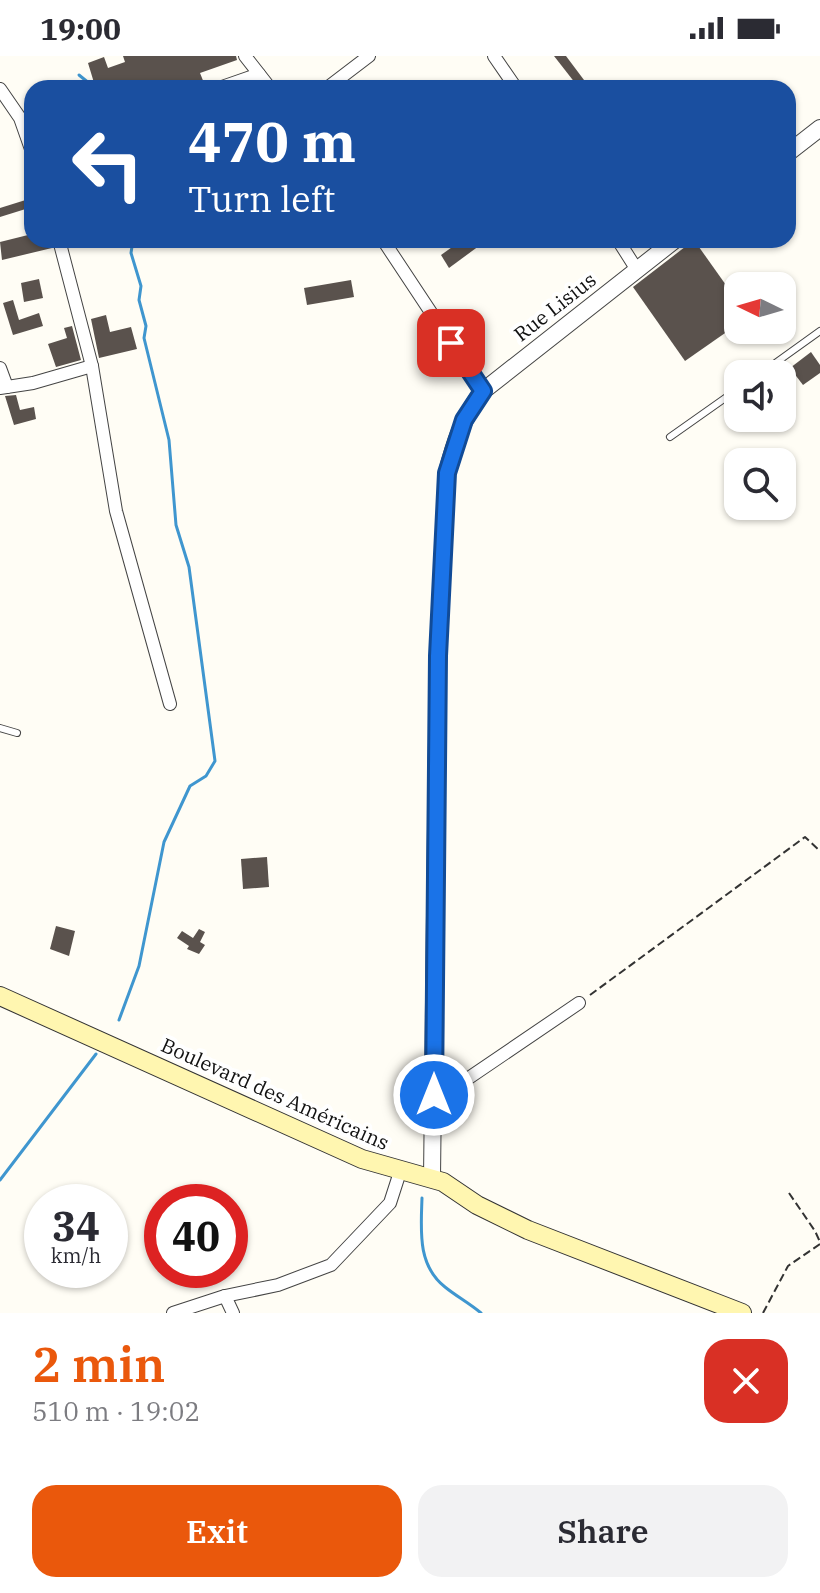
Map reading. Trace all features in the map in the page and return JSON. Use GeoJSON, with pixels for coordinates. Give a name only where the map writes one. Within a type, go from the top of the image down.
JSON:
{"type":"FeatureCollection","features":[{"type":"Feature","properties":{"kind":"main road","name":"Boulevard des Américains"},"geometry":{"type":"LineString","coordinates":[[0,996],[362,1159],[400,1172],[432,1178],[518,1225],[742,1313]]}},
{"type":"Feature","properties":{"kind":"street"},"geometry":{"type":"LineString","coordinates":[[245,56],[264,80]]}},
{"type":"Feature","properties":{"kind":"street"},"geometry":{"type":"LineString","coordinates":[[338,80],[369,56]]}},
{"type":"Feature","properties":{"kind":"street"},"geometry":{"type":"LineString","coordinates":[[494,56],[510,80]]}},
{"type":"Feature","properties":{"kind":"street"},"geometry":{"type":"LineString","coordinates":[[242,80],[259,74]]}},
{"type":"Feature","properties":{"kind":"street"},"geometry":{"type":"LineString","coordinates":[[0,89],[24,129]]}},
{"type":"Feature","properties":{"kind":"street"},"geometry":{"type":"LineString","coordinates":[[796,147],[820,128]]}},
{"type":"Feature","properties":{"kind":"street"},"geometry":{"type":"LineString","coordinates":[[61,248],[92,366],[116,511],[170,704]]}},
{"type":"Feature","properties":{"kind":"street"},"geometry":{"type":"LineString","coordinates":[[388,248],[475,380]]}},
{"type":"Feature","properties":{"kind":"street"},"geometry":{"type":"LineString","coordinates":[[623,248],[637,270]]}},
{"type":"Feature","properties":{"kind":"street","name":"Rue Lisius"},"geometry":{"type":"LineString","coordinates":[[432,1178],[437,683],[447,473],[475,380],[665,248]]}},
{"type":"Feature","properties":{"kind":"street"},"geometry":{"type":"LineString","coordinates":[[0,368],[3,387],[33,383],[92,366]]}},
{"type":"Feature","properties":{"kind":"street"},"geometry":{"type":"LineString","coordinates":[[434,1095],[451,1090],[579,1003]]}},
{"type":"Feature","properties":{"kind":"street"},"geometry":{"type":"LineString","coordinates":[[173,1313],[225,1296],[278,1285],[331,1265],[390,1203],[400,1172]]}},
{"type":"Feature","properties":{"kind":"street"},"geometry":{"type":"LineString","coordinates":[[225,1296],[233,1313]]}},
{"type":"Feature","properties":{"kind":"lane"},"geometry":{"type":"LineString","coordinates":[[780,360],[820,331]]}},
{"type":"Feature","properties":{"kind":"lane"},"geometry":{"type":"LineString","coordinates":[[670,437],[724,399]]}},
{"type":"Feature","properties":{"kind":"lane"},"geometry":{"type":"LineString","coordinates":[[0,728],[17,733]]}},
{"type":"Feature","properties":{"kind":"path"},"geometry":{"type":"LineString","coordinates":[[579,1003],[805,837],[820,851]]}},
{"type":"Feature","properties":{"kind":"path"},"geometry":{"type":"LineString","coordinates":[[763,1313],[788,1266],[820,1244],[815,1231],[789,1193]]}},
{"type":"Feature","properties":{"kind":"building"},"geometry":{"type":"Polygon","coordinates":[[[123,56],[236,56],[237,60],[200,73],[203,80],[93,80],[88,63],[104,57],[108,68],[125,62],[123,56]]]}},
{"type":"Feature","properties":{"kind":"building"},"geometry":{"type":"Polygon","coordinates":[[[554,56],[566,56],[584,80],[573,80],[554,56]]]}},
{"type":"Feature","properties":{"kind":"building"},"geometry":{"type":"Polygon","coordinates":[[[24,200],[24,210],[0,217],[0,208],[24,200]]]}},
{"type":"Feature","properties":{"kind":"building"},"geometry":{"type":"Polygon","coordinates":[[[24,236],[24,248],[52,248],[2,260],[0,242],[24,236]]]}},
{"type":"Feature","properties":{"kind":"building"},"geometry":{"type":"Polygon","coordinates":[[[451,248],[476,248],[449,268],[441,255],[451,248]]]}},
{"type":"Feature","properties":{"kind":"building"},"geometry":{"type":"Polygon","coordinates":[[[684,248],[700,248],[724,282],[724,334],[685,361],[633,287],[684,248]]]}},
{"type":"Feature","properties":{"kind":"building"},"geometry":{"type":"Polygon","coordinates":[[[39,279],[43,298],[24,302],[21,283],[39,279]]]}},
{"type":"Feature","properties":{"kind":"building"},"geometry":{"type":"Polygon","coordinates":[[[351,280],[354,297],[307,305],[304,288],[351,280]]]}},
{"type":"Feature","properties":{"kind":"building"},"geometry":{"type":"Polygon","coordinates":[[[13,300],[19,320],[39,313],[43,326],[13,335],[3,303],[13,300]]]}},
{"type":"Feature","properties":{"kind":"building"},"geometry":{"type":"Polygon","coordinates":[[[106,315],[110,332],[131,327],[137,349],[99,358],[91,319],[106,315]]]}},
{"type":"Feature","properties":{"kind":"building"},"geometry":{"type":"Polygon","coordinates":[[[72,326],[81,360],[56,367],[48,344],[67,338],[64,328],[72,326]]]}},
{"type":"Feature","properties":{"kind":"building"},"geometry":{"type":"Polygon","coordinates":[[[811,352],[820,365],[820,373],[803,385],[796,376],[796,363],[811,352]]]}},
{"type":"Feature","properties":{"kind":"building"},"geometry":{"type":"Polygon","coordinates":[[[16,395],[20,410],[34,407],[36,419],[14,425],[5,396],[16,395]]]}},
{"type":"Feature","properties":{"kind":"building"},"geometry":{"type":"Polygon","coordinates":[[[267,857],[269,887],[243,889],[241,859],[267,857]]]}},
{"type":"Feature","properties":{"kind":"building"},"geometry":{"type":"Polygon","coordinates":[[[56,926],[75,931],[69,956],[50,949],[56,926]]]}},
{"type":"Feature","properties":{"kind":"building"},"geometry":{"type":"Polygon","coordinates":[[[199,929],[205,932],[200,942],[205,945],[199,954],[187,949],[189,946],[177,938],[182,931],[193,938],[199,929]]]}},
{"type":"Feature","properties":{"kind":"waterway"},"geometry":{"type":"LineString","coordinates":[[79,75],[85,80]]}},
{"type":"Feature","properties":{"kind":"waterway"},"geometry":{"type":"LineString","coordinates":[[119,1020],[139,966],[164,842],[190,786],[206,776],[215,761],[189,567],[176,525],[169,440],[144,338],[146,326],[139,300],[141,286],[132,248]]}},
{"type":"Feature","properties":{"kind":"waterway"},"geometry":{"type":"LineString","coordinates":[[0,1180],[96,1054]]}},
{"type":"Feature","properties":{"kind":"waterway"},"geometry":{"type":"LineString","coordinates":[[422,1198],[423,1246],[429,1268],[445,1287],[481,1313]]}},
{"type":"Feature","properties":{"kind":"route"},"geometry":{"type":"LineString","coordinates":[[434,1095],[438,656],[447,473],[464,420],[483,391],[451,343]]}}]}
